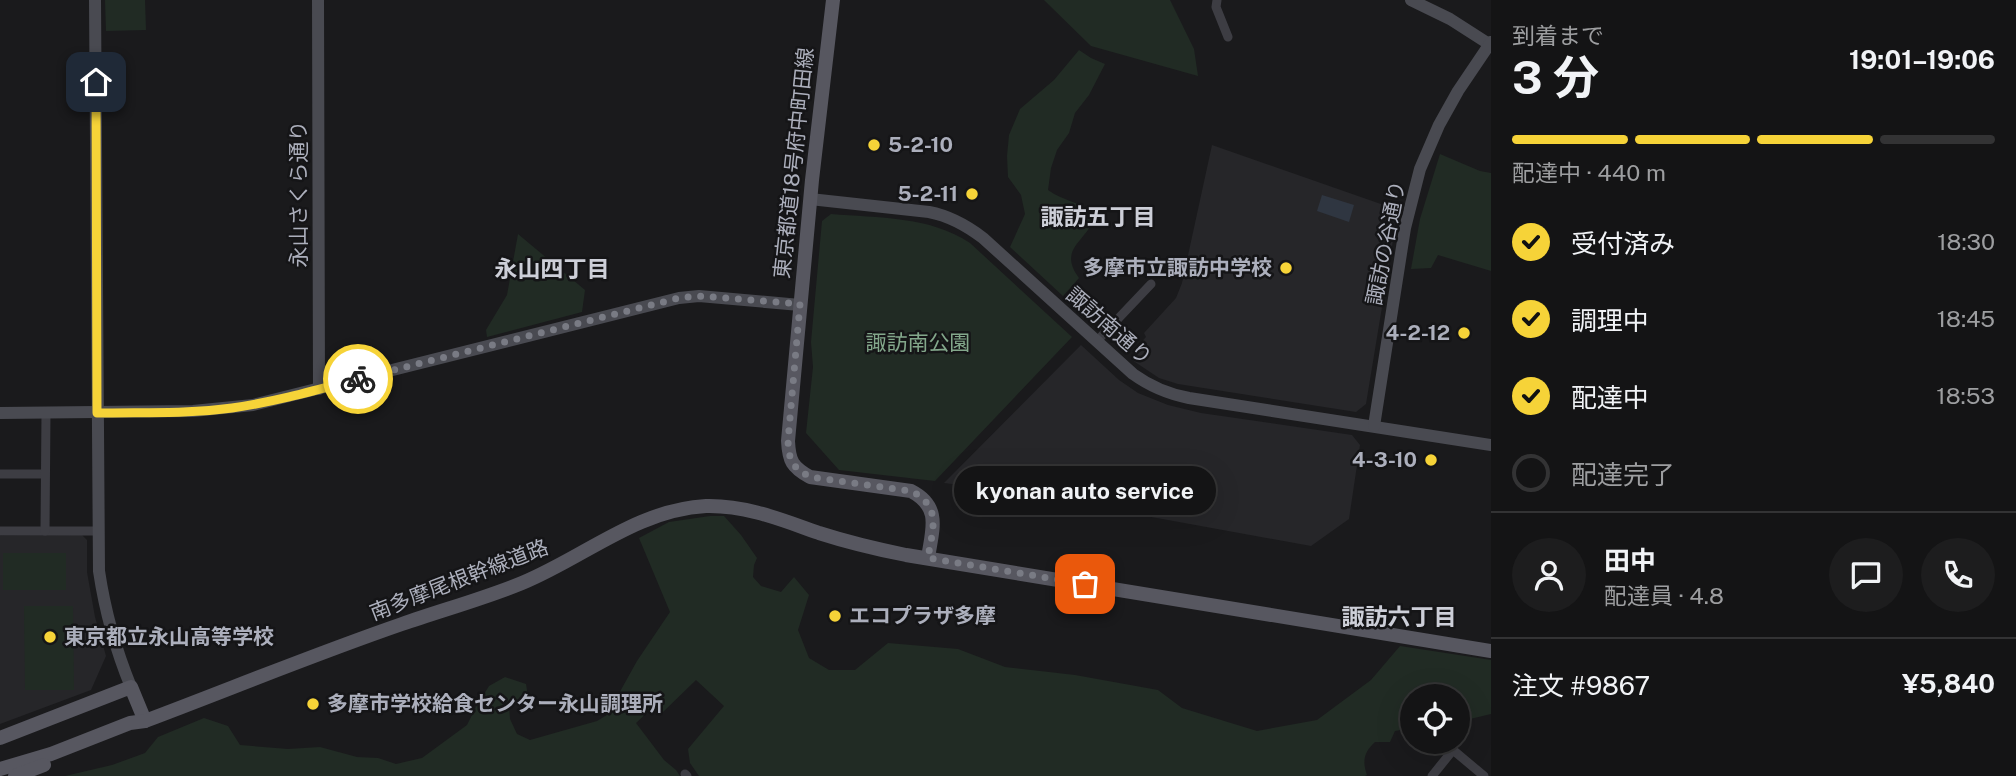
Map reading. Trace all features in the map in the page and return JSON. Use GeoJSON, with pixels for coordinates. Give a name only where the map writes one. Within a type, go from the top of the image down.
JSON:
{"type":"FeatureCollection","features":[{"type":"Feature","properties":{"kind":"main road","name":"東京都道18号府中町田線"},"geometry":{"type":"LineString","coordinates":[[833,0],[810,199],[789,453],[798,470],[810,477],[911,491],[921,496],[928,502],[934,522],[928,558]]}},
{"type":"Feature","properties":{"kind":"main road","name":"南多摩尾根幹線道路"},"geometry":{"type":"LineString","coordinates":[[0,769],[51,754],[130,723],[145,721],[401,624],[483,598],[580,555],[633,524],[665,513],[704,506],[744,509],[854,544],[928,558],[1491,651]]}},
{"type":"Feature","properties":{"kind":"main road"},"geometry":{"type":"LineString","coordinates":[[0,738],[131,687],[145,721]]}},
{"type":"Feature","properties":{"kind":"main road","name":"南多摩尾根幹線道路"},"geometry":{"type":"LineString","coordinates":[[15,776],[133,730],[145,721]]}},
{"type":"Feature","properties":{"kind":"street"},"geometry":{"type":"LineString","coordinates":[[95,0],[99,571],[106,613],[131,687]]}},
{"type":"Feature","properties":{"kind":"street","name":"永山さくら通り"},"geometry":{"type":"LineString","coordinates":[[318,0],[319,389]]}},
{"type":"Feature","properties":{"kind":"street"},"geometry":{"type":"LineString","coordinates":[[1217,0],[1216,7],[1228,37]]}},
{"type":"Feature","properties":{"kind":"street"},"geometry":{"type":"LineString","coordinates":[[1411,0],[1490,43]]}},
{"type":"Feature","properties":{"kind":"street","name":"諏訪の谷通り"},"geometry":{"type":"LineString","coordinates":[[1374,426],[1405,228],[1420,169],[1439,125],[1490,43]]}},
{"type":"Feature","properties":{"kind":"street","name":"諏訪南通り"},"geometry":{"type":"LineString","coordinates":[[810,199],[929,212],[945,215],[964,225],[983,238],[1143,382],[1174,395],[1491,445]]}},
{"type":"Feature","properties":{"kind":"street"},"geometry":{"type":"LineString","coordinates":[[1096,342],[1151,284]]}},
{"type":"Feature","properties":{"kind":"street"},"geometry":{"type":"LineString","coordinates":[[0,413],[193,411],[231,408],[319,389],[679,298],[699,296],[800,304]]}},
{"type":"Feature","properties":{"kind":"street"},"geometry":{"type":"LineString","coordinates":[[45,531],[46,413]]}},
{"type":"Feature","properties":{"kind":"street"},"geometry":{"type":"LineString","coordinates":[[0,474],[45,474]]}},
{"type":"Feature","properties":{"kind":"street"},"geometry":{"type":"LineString","coordinates":[[0,531],[99,531]]}},
{"type":"Feature","properties":{"kind":"street"},"geometry":{"type":"LineString","coordinates":[[1432,776],[1453,750],[1484,776]]}},
{"type":"Feature","properties":{"kind":"shaded area","name":"多摩市立諏訪中学校"},"geometry":{"type":"Polygon","coordinates":[[[1212,145],[1398,210],[1366,404],[1356,412],[1178,384],[1159,378],[1132,360],[1137,354],[1133,351],[1146,337],[1144,333],[1176,298],[1182,283],[1212,145]]]}},
{"type":"Feature","properties":{"kind":"shaded area"},"geometry":{"type":"Polygon","coordinates":[[[1322,195],[1354,205],[1349,222],[1317,211],[1322,195]]]}},
{"type":"Feature","properties":{"kind":"shaded area"},"geometry":{"type":"Polygon","coordinates":[[[1081,345],[1119,380],[1138,393],[1168,405],[1201,413],[1352,435],[1360,445],[1349,519],[1311,546],[1056,497],[944,483],[1081,345]]]}},
{"type":"Feature","properties":{"kind":"shaded area","name":"東京都立永山高等学校"},"geometry":{"type":"Polygon","coordinates":[[[82,535],[87,540],[87,572],[95,617],[106,656],[91,690],[0,724],[0,536],[82,535]]]}},
{"type":"Feature","properties":{"kind":"green space"},"geometry":{"type":"Polygon","coordinates":[[[105,0],[145,0],[146,30],[106,31],[105,0]]]}},
{"type":"Feature","properties":{"kind":"green space"},"geometry":{"type":"Polygon","coordinates":[[[1044,0],[1170,0],[1194,49],[1198,76],[1091,46],[1044,0]]]}},
{"type":"Feature","properties":{"kind":"green space"},"geometry":{"type":"Polygon","coordinates":[[[1079,50],[1105,64],[1089,95],[1075,113],[1069,133],[1057,150],[1051,168],[1048,190],[1095,214],[1087,231],[1076,244],[1071,259],[1079,278],[1063,296],[1010,247],[1025,214],[1021,195],[1008,177],[1007,156],[1009,135],[1020,109],[1054,80],[1079,50]]]}},
{"type":"Feature","properties":{"kind":"green space"},"geometry":{"type":"Polygon","coordinates":[[[1440,154],[1491,173],[1491,271],[1438,255],[1431,268],[1411,269],[1420,219],[1440,154]]]}},
{"type":"Feature","properties":{"kind":"green space","name":"諏訪南公園"},"geometry":{"type":"Polygon","coordinates":[[[831,214],[903,220],[954,234],[970,243],[1072,337],[935,481],[839,470],[806,433],[822,221],[831,214]]]}},
{"type":"Feature","properties":{"kind":"green space"},"geometry":{"type":"Polygon","coordinates":[[[518,234],[585,290],[582,312],[487,337],[486,330],[507,295],[518,234]]]}},
{"type":"Feature","properties":{"kind":"green space"},"geometry":{"type":"Polygon","coordinates":[[[724,516],[757,558],[753,577],[761,586],[781,592],[794,577],[809,595],[798,630],[809,658],[829,670],[855,670],[888,643],[958,649],[1005,667],[1075,675],[1158,690],[1182,708],[1257,731],[1317,720],[1371,680],[1400,646],[1491,660],[1491,714],[1470,719],[1470,684],[1400,684],[1400,730],[1395,731],[1390,742],[1375,742],[1371,746],[1365,757],[1365,776],[699,776],[690,763],[688,749],[724,706],[696,680],[662,713],[652,708],[636,723],[680,776],[65,776],[112,765],[145,753],[158,737],[204,718],[228,726],[240,745],[288,749],[320,747],[396,764],[422,758],[467,725],[489,686],[505,677],[526,684],[528,697],[509,706],[510,719],[517,734],[530,740],[597,721],[607,715],[637,661],[670,612],[639,538],[669,522],[724,516]]]}},
{"type":"Feature","properties":{"kind":"green space"},"geometry":{"type":"Polygon","coordinates":[[[3,553],[66,553],[66,590],[3,590],[3,553]]]}},
{"type":"Feature","properties":{"kind":"green space"},"geometry":{"type":"Polygon","coordinates":[[[24,606],[73,606],[74,690],[25,690],[24,606]]]}},
{"type":"Feature","properties":{"kind":"way so far"},"geometry":{"type":"LineString","coordinates":[[358,379],[679,298],[699,296],[800,304],[788,441],[792,463],[798,470],[810,477],[911,491],[921,496],[928,502],[934,522],[928,558],[1085,584]]}},
{"type":"Feature","properties":{"kind":"place","name":"5-2-10"},"geometry":{"type":"Point","coordinates":[874,145]}},
{"type":"Feature","properties":{"kind":"place","name":"5-2-11"},"geometry":{"type":"Point","coordinates":[972,194]}},
{"type":"Feature","properties":{"kind":"place","name":"多摩市立諏訪中学校"},"geometry":{"type":"Point","coordinates":[1286,268]}},
{"type":"Feature","properties":{"kind":"place","name":"4-2-12"},"geometry":{"type":"Point","coordinates":[1464,333]}},
{"type":"Feature","properties":{"kind":"place","name":"4-3-10"},"geometry":{"type":"Point","coordinates":[1431,460]}},
{"type":"Feature","properties":{"kind":"place","name":"kyonan auto service"},"geometry":{"type":"Point","coordinates":[1085,584]}},
{"type":"Feature","properties":{"kind":"place","name":"エコプラザ多摩"},"geometry":{"type":"Point","coordinates":[835,616]}},
{"type":"Feature","properties":{"kind":"place","name":"東京都立永山高等学校"},"geometry":{"type":"Point","coordinates":[50,637]}},
{"type":"Feature","properties":{"kind":"place","name":"多摩市学校給食センター永山調理所"},"geometry":{"type":"Point","coordinates":[313,704]}},
{"type":"Feature","properties":{"kind":"district","name":"諏訪五丁目"},"geometry":{"type":"Point","coordinates":[1098,217]}},
{"type":"Feature","properties":{"kind":"district","name":"永山四丁目"},"geometry":{"type":"Point","coordinates":[552,269]}},
{"type":"Feature","properties":{"kind":"district","name":"諏訪六丁目"},"geometry":{"type":"Point","coordinates":[1399,617]}},
{"type":"Feature","properties":{"kind":"route"},"geometry":{"type":"LineString","coordinates":[[96,82],[97,413],[231,408],[358,379]]}}]}
